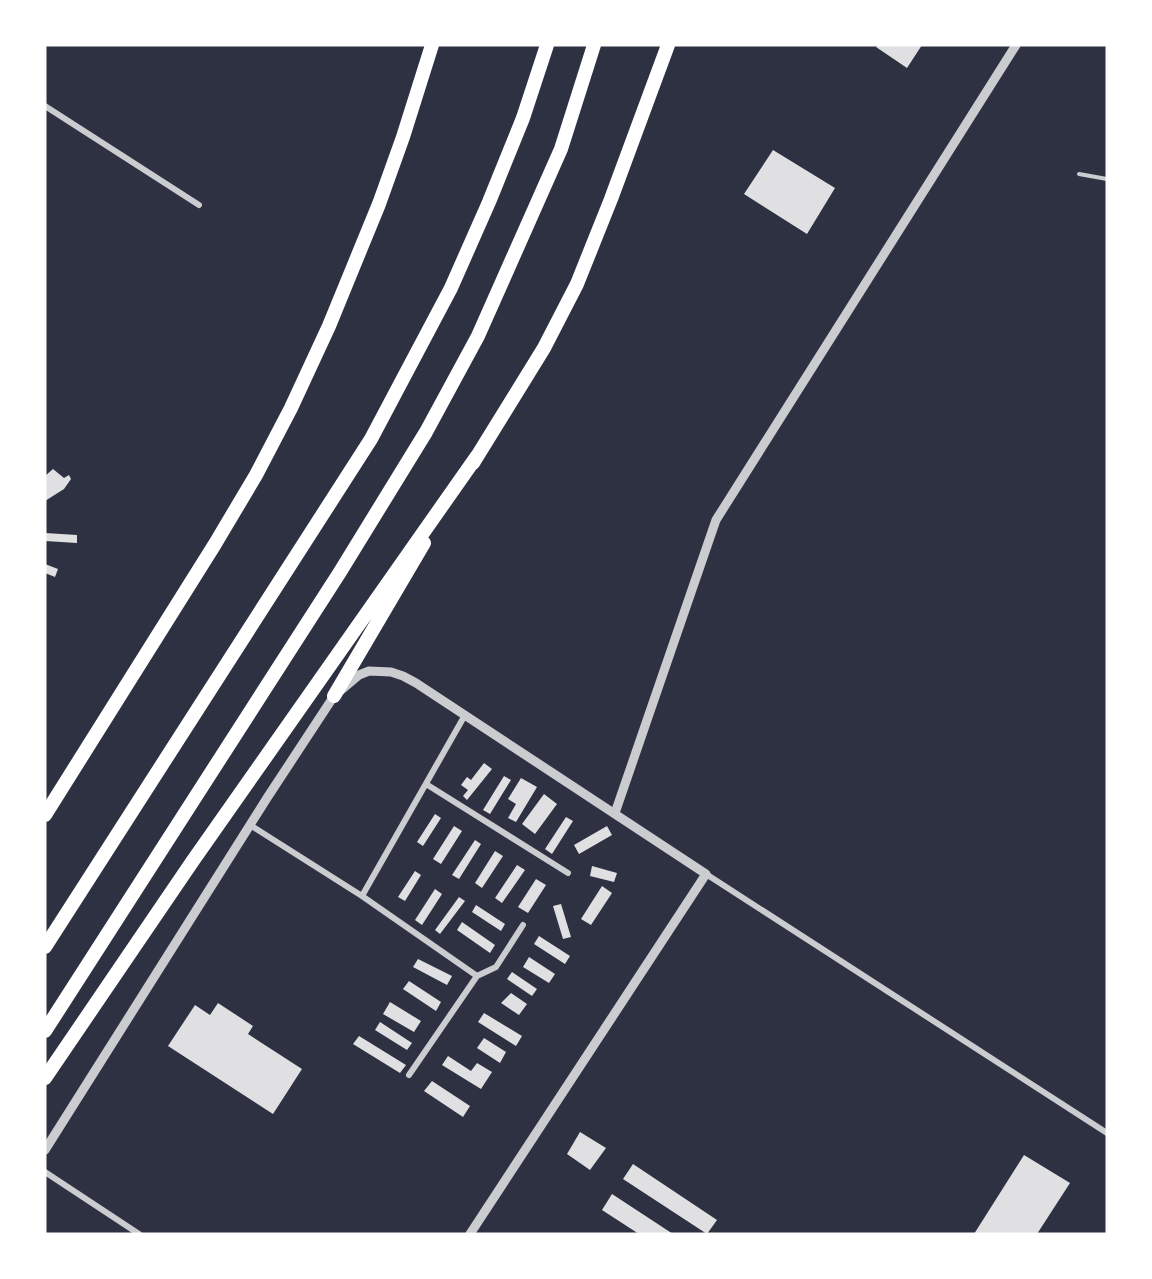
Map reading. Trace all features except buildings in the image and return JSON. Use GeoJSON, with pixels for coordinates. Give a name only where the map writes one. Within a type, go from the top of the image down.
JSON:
{"type":"FeatureCollection","features":[{"type":"Feature","properties":{"kind":"highway"},"geometry":{"type":"LineString","coordinates":[[45,815],[215,544],[256,475],[291,408],[329,326],[363,244],[403,137],[431,45]]}},
{"type":"Feature","properties":{"kind":"highway"},"geometry":{"type":"LineString","coordinates":[[45,947],[371,439],[456,277],[519,128],[547,45]]}},
{"type":"Feature","properties":{"kind":"highway"},"geometry":{"type":"LineString","coordinates":[[45,1031],[340,572],[426,432],[478,336],[561,149],[594,45]]}},
{"type":"Feature","properties":{"kind":"highway"},"geometry":{"type":"LineString","coordinates":[[334,696],[543,348],[577,284],[666,49]]}},
{"type":"Feature","properties":{"kind":"highway"},"geometry":{"type":"LineString","coordinates":[[45,1078],[192,862],[477,456]]}},
{"type":"Feature","properties":{"kind":"street"},"geometry":{"type":"LineString","coordinates":[[615,813],[716,520],[1016,45]]}},
{"type":"Feature","properties":{"kind":"street"},"geometry":{"type":"LineString","coordinates":[[45,106],[199,206]]}},
{"type":"Feature","properties":{"kind":"street"},"geometry":{"type":"LineString","coordinates":[[45,1150],[334,696],[359,675],[369,671],[391,672],[416,683],[1107,1133]]}},
{"type":"Feature","properties":{"kind":"street"},"geometry":{"type":"LineString","coordinates":[[362,896],[465,715]]}},
{"type":"Feature","properties":{"kind":"street"},"geometry":{"type":"LineString","coordinates":[[426,784],[568,873]]}},
{"type":"Feature","properties":{"kind":"street"},"geometry":{"type":"LineString","coordinates":[[250,825],[362,896],[477,976]]}},
{"type":"Feature","properties":{"kind":"street"},"geometry":{"type":"LineString","coordinates":[[470,1234],[706,874]]}},
{"type":"Feature","properties":{"kind":"street"},"geometry":{"type":"LineString","coordinates":[[408,1075],[477,976],[496,967],[523,925]]}},
{"type":"Feature","properties":{"kind":"street"},"geometry":{"type":"LineString","coordinates":[[45,1172],[139,1234]]}},
{"type":"Feature","properties":{"kind":"lane"},"geometry":{"type":"LineString","coordinates":[[1079,174],[1107,179]]}}]}
